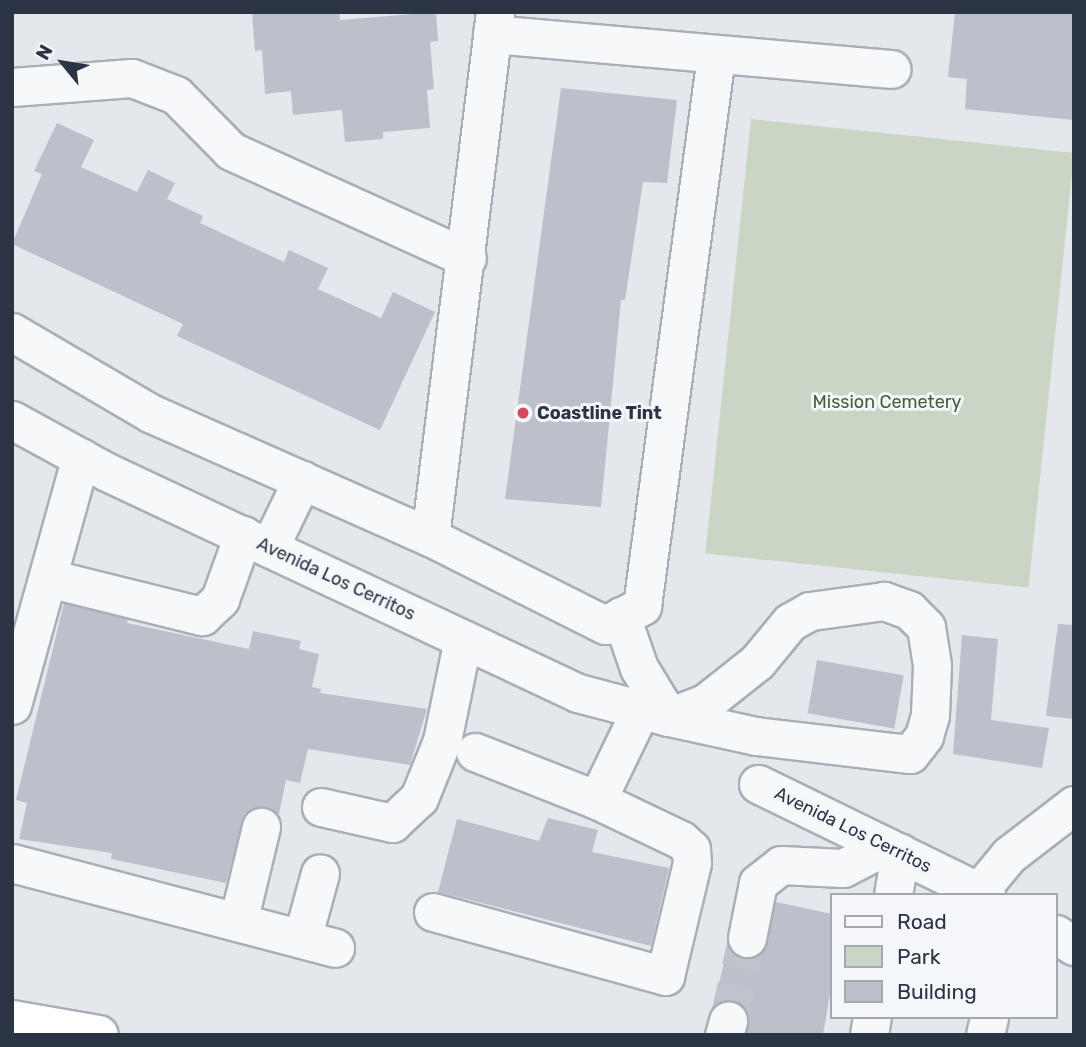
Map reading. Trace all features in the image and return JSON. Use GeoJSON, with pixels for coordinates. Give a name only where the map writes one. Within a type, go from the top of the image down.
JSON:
{"type":"FeatureCollection","features":[{"type":"Feature","properties":{"kind":"highway"},"geometry":{"type":"LineString","coordinates":[[12,1020],[99,1035]]}},
{"type":"Feature","properties":{"kind":"street"},"geometry":{"type":"LineString","coordinates":[[430,537],[467,258],[494,23],[716,56],[891,69]]}},
{"type":"Feature","properties":{"kind":"street"},"geometry":{"type":"LineString","coordinates":[[12,331],[150,413],[430,537],[604,625],[642,606],[716,56]]}},
{"type":"Feature","properties":{"kind":"street"},"geometry":{"type":"LineString","coordinates":[[12,87],[132,78],[176,95],[231,151],[467,258]]}},
{"type":"Feature","properties":{"kind":"street","name":"Avenida Los Cerritos"},"geometry":{"type":"LineString","coordinates":[[12,420],[256,542],[578,693],[655,713],[756,736],[910,754],[924,736],[930,715],[932,666],[926,627],[909,610],[884,601],[810,611],[790,622],[757,662],[705,703],[655,713]]}},
{"type":"Feature","properties":{"kind":"street"},"geometry":{"type":"LineString","coordinates":[[12,705],[82,457]]}},
{"type":"Feature","properties":{"kind":"street"},"geometry":{"type":"LineString","coordinates":[[48,578],[202,616],[220,598],[256,542],[302,481]]}},
{"type":"Feature","properties":{"kind":"street"},"geometry":{"type":"LineString","coordinates":[[597,800],[655,713],[621,616]]}},
{"type":"Feature","properties":{"kind":"street"},"geometry":{"type":"LineString","coordinates":[[321,807],[392,823],[419,798],[442,741],[463,639]]}},
{"type":"Feature","properties":{"kind":"street"},"geometry":{"type":"LineString","coordinates":[[433,912],[665,976],[692,863],[691,849],[681,840],[597,800],[475,752]]}},
{"type":"Feature","properties":{"kind":"street","name":"Avenida Los Cerritos"},"geometry":{"type":"LineString","coordinates":[[758,784],[983,893]]}},
{"type":"Feature","properties":{"kind":"street"},"geometry":{"type":"LineString","coordinates":[[983,893],[1009,855],[1074,806]]}},
{"type":"Feature","properties":{"kind":"street"},"geometry":{"type":"LineString","coordinates":[[238,922],[261,827]]}},
{"type":"Feature","properties":{"kind":"street"},"geometry":{"type":"LineString","coordinates":[[747,938],[758,883],[781,865],[843,868],[893,850],[893,893]]}},
{"type":"Feature","properties":{"kind":"street"},"geometry":{"type":"LineString","coordinates":[[12,863],[319,943],[320,873]]}},
{"type":"Feature","properties":{"kind":"street"},"geometry":{"type":"LineString","coordinates":[[1058,935],[1074,946]]}},
{"type":"Feature","properties":{"kind":"green space","name":"Mission Cemetery"},"geometry":{"type":"Polygon","coordinates":[[[751,119],[1074,153],[1029,588],[705,554],[751,119]]]}},
{"type":"Feature","properties":{"kind":"building"},"geometry":{"type":"Polygon","coordinates":[[[252,12],[339,12],[340,20],[436,12],[438,41],[430,42],[434,89],[427,90],[430,128],[383,132],[383,139],[345,142],[342,110],[293,115],[291,91],[265,94],[262,50],[255,51],[252,12]]]}},
{"type":"Feature","properties":{"kind":"building"},"geometry":{"type":"Polygon","coordinates":[[[955,12],[1074,12],[1074,120],[965,109],[967,79],[948,77],[955,12]]]}},
{"type":"Feature","properties":{"kind":"building"},"geometry":{"type":"Polygon","coordinates":[[[561,88],[677,100],[667,183],[643,182],[625,300],[621,300],[601,507],[505,499],[561,88]]]}},
{"type":"Feature","properties":{"kind":"building"},"geometry":{"type":"Polygon","coordinates":[[[57,123],[94,140],[81,167],[137,192],[148,170],[175,183],[167,199],[203,216],[200,223],[284,262],[289,250],[328,268],[318,289],[381,318],[393,292],[435,312],[380,430],[177,336],[183,324],[12,244],[42,174],[34,171],[57,123]]]}},
{"type":"Feature","properties":{"kind":"building"},"geometry":{"type":"Polygon","coordinates":[[[64,603],[128,619],[127,623],[249,649],[253,631],[301,641],[299,649],[319,654],[312,687],[321,689],[320,693],[427,709],[410,765],[308,749],[300,783],[286,780],[279,814],[265,807],[245,813],[226,883],[111,859],[112,853],[19,839],[27,803],[16,800],[64,603]]]}},
{"type":"Feature","properties":{"kind":"building"},"geometry":{"type":"Polygon","coordinates":[[[1058,624],[1074,625],[1074,719],[1046,716],[1058,624]]]}},
{"type":"Feature","properties":{"kind":"building"},"geometry":{"type":"Polygon","coordinates":[[[962,635],[998,639],[991,720],[1049,728],[1042,768],[953,754],[962,635]]]}},
{"type":"Feature","properties":{"kind":"building"},"geometry":{"type":"Polygon","coordinates":[[[817,660],[904,675],[894,728],[808,713],[817,660]]]}},
{"type":"Feature","properties":{"kind":"building"},"geometry":{"type":"Polygon","coordinates":[[[548,818],[598,830],[592,852],[669,868],[651,946],[438,892],[457,819],[539,841],[548,818]]]}},
{"type":"Feature","properties":{"kind":"building"},"geometry":{"type":"Polygon","coordinates":[[[776,902],[830,914],[830,994],[823,1035],[746,1035],[748,1017],[743,1006],[724,1001],[714,1005],[728,946],[744,959],[762,952],[776,902]]]}},
{"type":"Feature","properties":{"kind":"tunnel"},"geometry":{"type":"LineString","coordinates":[[728,1021],[747,938]]}},
{"type":"Feature","properties":{"kind":"place","name":"Coastline Tint"},"geometry":{"type":"Point","coordinates":[523,413]}}]}
